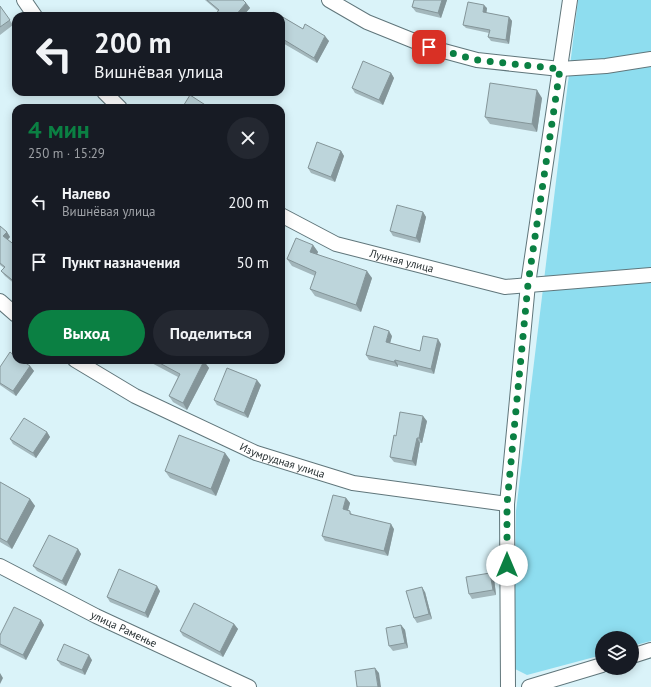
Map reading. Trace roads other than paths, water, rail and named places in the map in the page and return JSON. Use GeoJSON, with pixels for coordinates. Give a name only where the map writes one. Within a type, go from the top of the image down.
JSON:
{"type":"FeatureCollection","features":[{"type":"Feature","properties":{"kind":"street"},"geometry":{"type":"LineString","coordinates":[[24,0],[32,12]]}},
{"type":"Feature","properties":{"kind":"street"},"geometry":{"type":"LineString","coordinates":[[329,0],[367,22],[429,47],[477,60],[560,69],[606,66],[651,59]]}},
{"type":"Feature","properties":{"kind":"street"},"geometry":{"type":"LineString","coordinates":[[508,687],[507,504],[528,284],[570,0]]}},
{"type":"Feature","properties":{"kind":"street"},"geometry":{"type":"LineString","coordinates":[[108,96],[116,104]]}},
{"type":"Feature","properties":{"kind":"street","name":"Лунная улица"},"geometry":{"type":"LineString","coordinates":[[285,217],[336,244],[505,287],[651,275]]}},
{"type":"Feature","properties":{"kind":"street"},"geometry":{"type":"LineString","coordinates":[[0,301],[12,311]]}},
{"type":"Feature","properties":{"kind":"street","name":"Изумрудная улица"},"geometry":{"type":"LineString","coordinates":[[82,364],[135,396],[256,453],[353,483],[507,504]]}},
{"type":"Feature","properties":{"kind":"street","name":"улица Раменье"},"geometry":{"type":"LineString","coordinates":[[0,566],[96,616],[249,687]]}},
{"type":"Feature","properties":{"kind":"street"},"geometry":{"type":"LineString","coordinates":[[639,654],[651,650]]}},
{"type":"Feature","properties":{"kind":"street"},"geometry":{"type":"LineString","coordinates":[[528,687],[595,667]]}}]}
